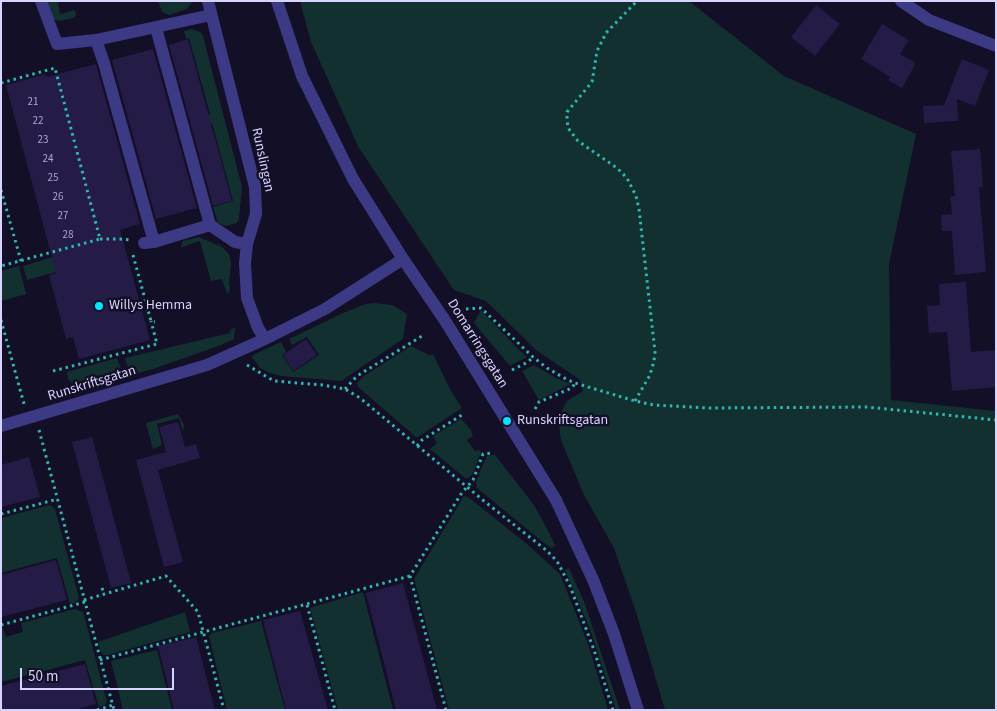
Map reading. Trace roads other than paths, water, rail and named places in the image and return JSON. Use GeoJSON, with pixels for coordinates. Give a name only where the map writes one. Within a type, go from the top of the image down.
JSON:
{"type":"FeatureCollection","features":[{"type":"Feature","properties":{"kind":"street"},"geometry":{"type":"LineString","coordinates":[[41,1],[58,44],[96,40],[211,15]]}},
{"type":"Feature","properties":{"kind":"street","name":"Runslingan"},"geometry":{"type":"LineString","coordinates":[[208,1],[255,187],[256,214],[247,244],[245,263],[247,298],[258,328],[265,340]]}},
{"type":"Feature","properties":{"kind":"street","name":"Domarringsgatan"},"geometry":{"type":"LineString","coordinates":[[277,1],[302,76],[354,179],[403,259],[444,319],[556,500],[594,582],[614,634],[638,710]]}},
{"type":"Feature","properties":{"kind":"street"},"geometry":{"type":"LineString","coordinates":[[901,1],[929,20],[996,46]]}},
{"type":"Feature","properties":{"kind":"street"},"geometry":{"type":"LineString","coordinates":[[156,28],[210,225],[235,242],[247,244]]}},
{"type":"Feature","properties":{"kind":"street"},"geometry":{"type":"LineString","coordinates":[[96,40],[104,63],[149,242],[210,225]]}},
{"type":"Feature","properties":{"kind":"street","name":"Runskriftsgatan"},"geometry":{"type":"LineString","coordinates":[[1,426],[206,365],[230,356],[325,309],[403,259]]}},
{"type":"Feature","properties":{"kind":"place","name":"Willys Hemma"},"geometry":{"type":"Point","coordinates":[99,306]}},
{"type":"Feature","properties":{"kind":"place","name":"Runskriftsgatan"},"geometry":{"type":"Point","coordinates":[507,421]}}]}
